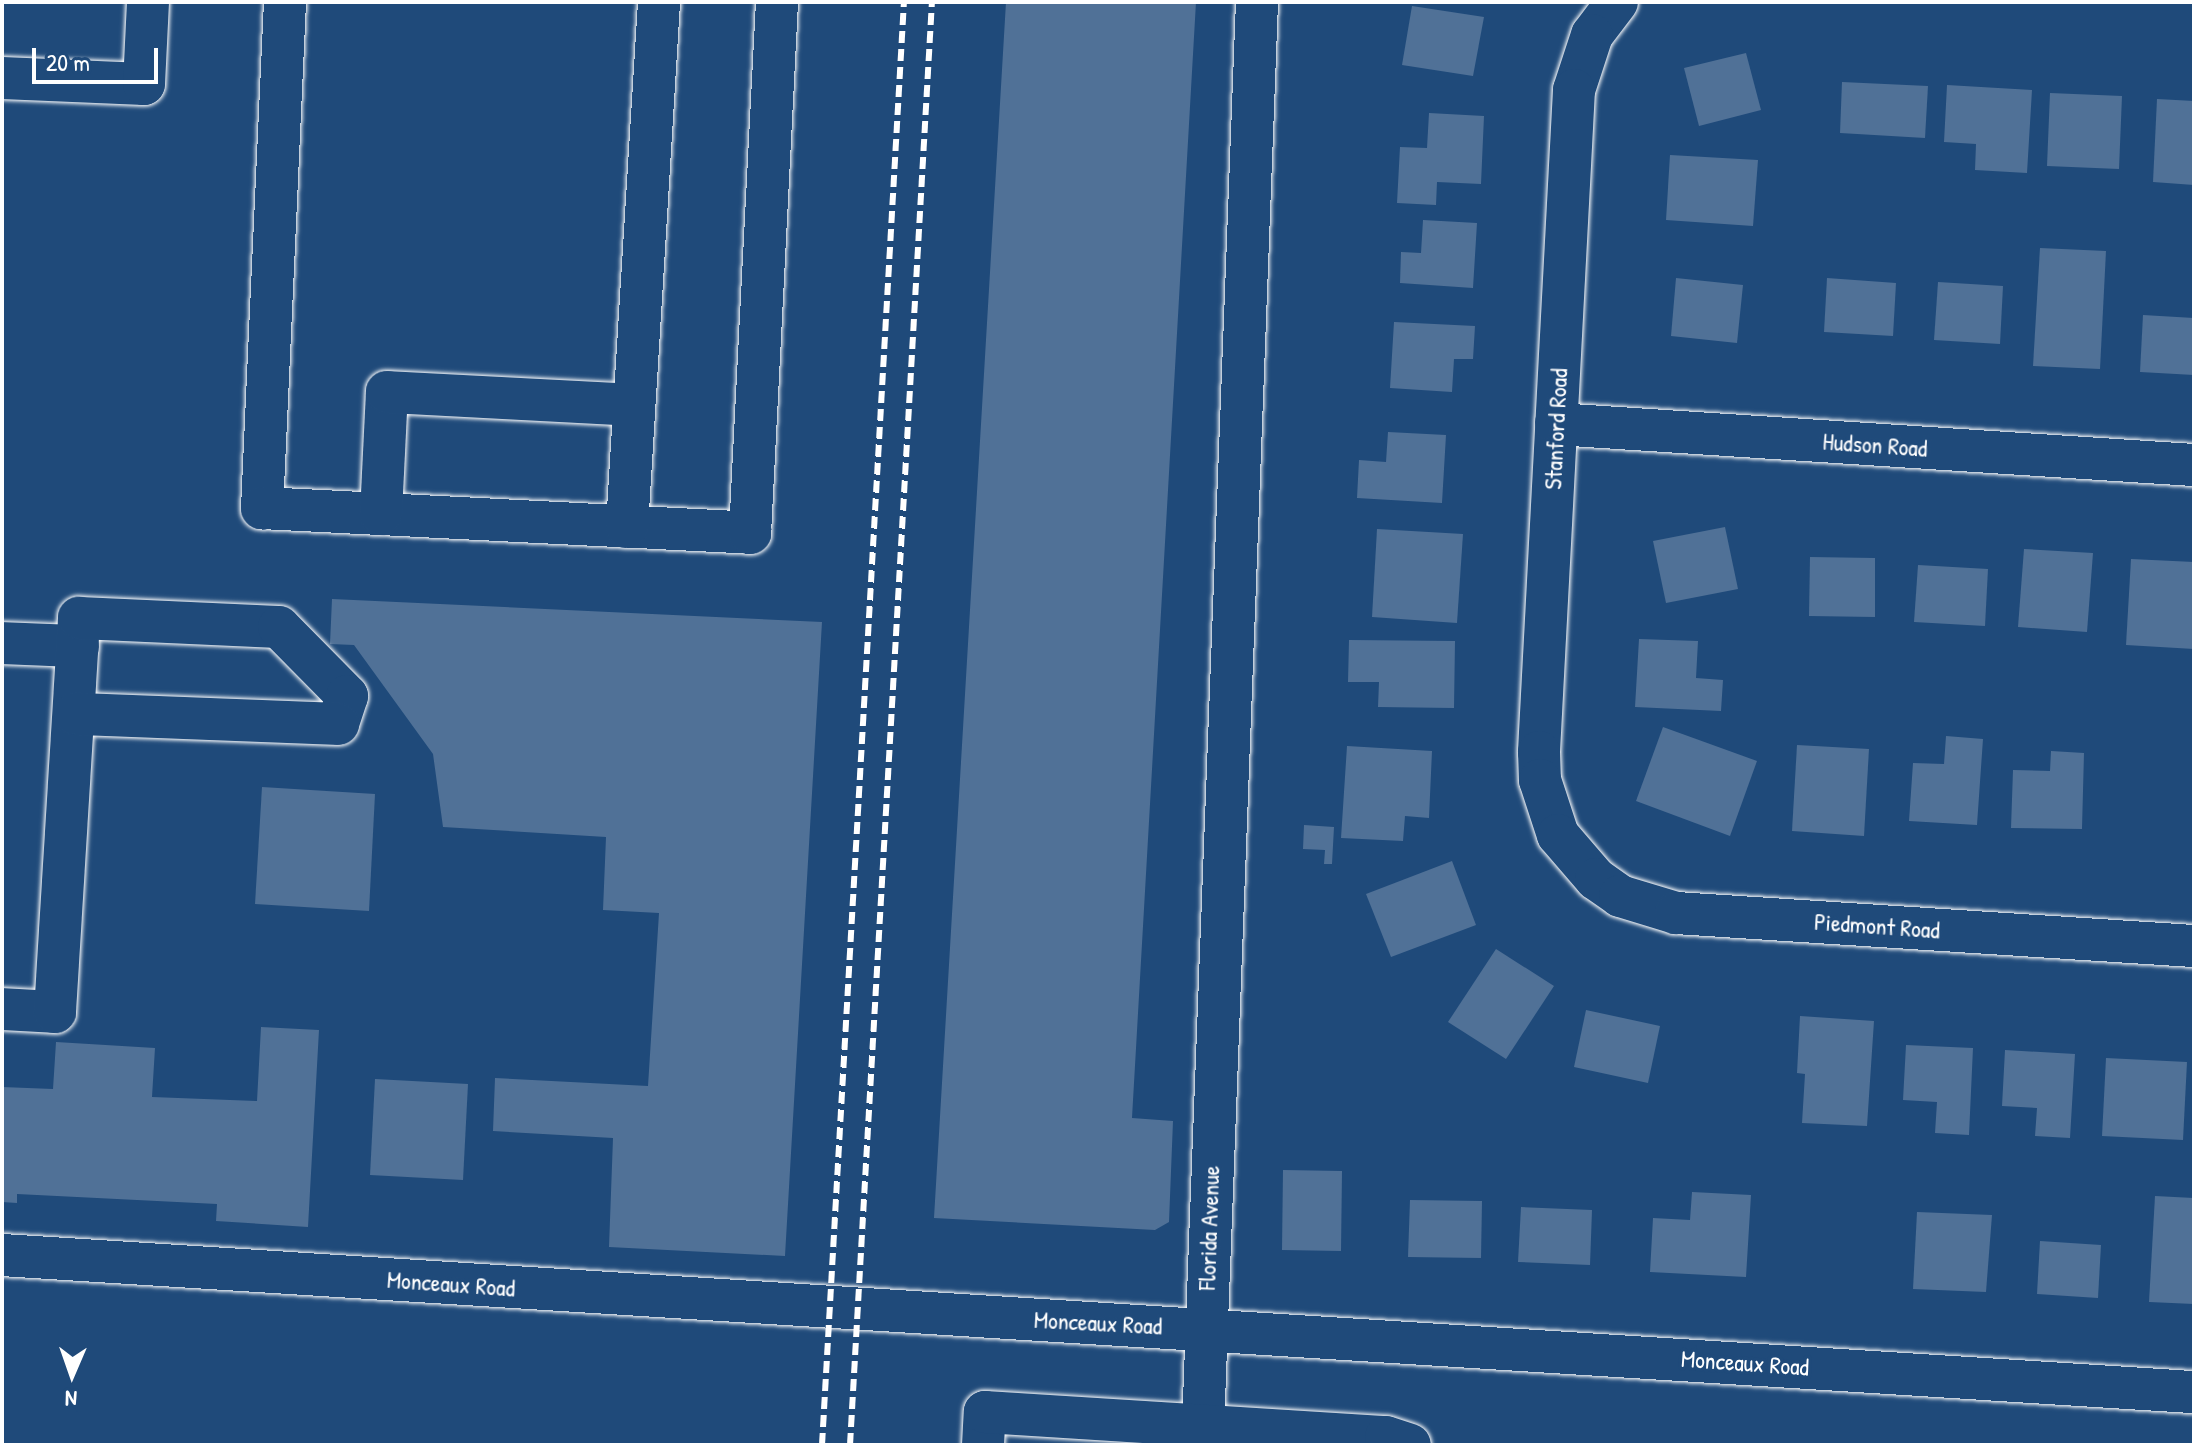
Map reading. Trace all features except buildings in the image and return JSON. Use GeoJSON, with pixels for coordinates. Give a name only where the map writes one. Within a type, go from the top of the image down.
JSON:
{"type":"FeatureCollection","features":[{"type":"Feature","properties":{"kind":"street"},"geometry":{"type":"LineString","coordinates":[[2,78],[144,84],[148,2]]}},
{"type":"Feature","properties":{"kind":"street"},"geometry":{"type":"LineString","coordinates":[[285,2],[262,508],[750,533],[777,2]]}},
{"type":"Feature","properties":{"kind":"street"},"geometry":{"type":"LineString","coordinates":[[627,527],[659,2]]}},
{"type":"Feature","properties":{"kind":"street","name":"Florida Avenue"},"geometry":{"type":"LineString","coordinates":[[1203,1427],[1257,2]]}},
{"type":"Feature","properties":{"kind":"street","name":"Stanford Road"},"geometry":{"type":"LineString","coordinates":[[1575,859],[1558,835],[1540,780],[1556,424],[1574,90],[1592,35],[1617,2]]}},
{"type":"Feature","properties":{"kind":"street"},"geometry":{"type":"LineString","coordinates":[[381,514],[387,392],[634,405]]}},
{"type":"Feature","properties":{"kind":"street","name":"Hudson Road"},"geometry":{"type":"LineString","coordinates":[[1556,424],[2194,465]]}},
{"type":"Feature","properties":{"kind":"street"},"geometry":{"type":"LineString","coordinates":[[2,1009],[55,1012],[79,618],[279,627],[347,696],[338,724],[75,714]]}},
{"type":"Feature","properties":{"kind":"street"},"geometry":{"type":"LineString","coordinates":[[2,643],[78,646]]}},
{"type":"Feature","properties":{"kind":"street","name":"Piedmont Road"},"geometry":{"type":"LineString","coordinates":[[1575,859],[1620,896],[1676,913],[2194,946]]}},
{"type":"Feature","properties":{"kind":"street","name":"Monceaux Road"},"geometry":{"type":"LineString","coordinates":[[2,1255],[2194,1392]]}},
{"type":"Feature","properties":{"kind":"street"},"geometry":{"type":"LineString","coordinates":[[983,1445],[985,1412],[1386,1437],[1410,1445]]}},
{"type":"Feature","properties":{"kind":"railway"},"geometry":{"type":"LineString","coordinates":[[822,1445],[904,2]]}},
{"type":"Feature","properties":{"kind":"railway"},"geometry":{"type":"LineString","coordinates":[[850,1445],[932,2]]}}]}
